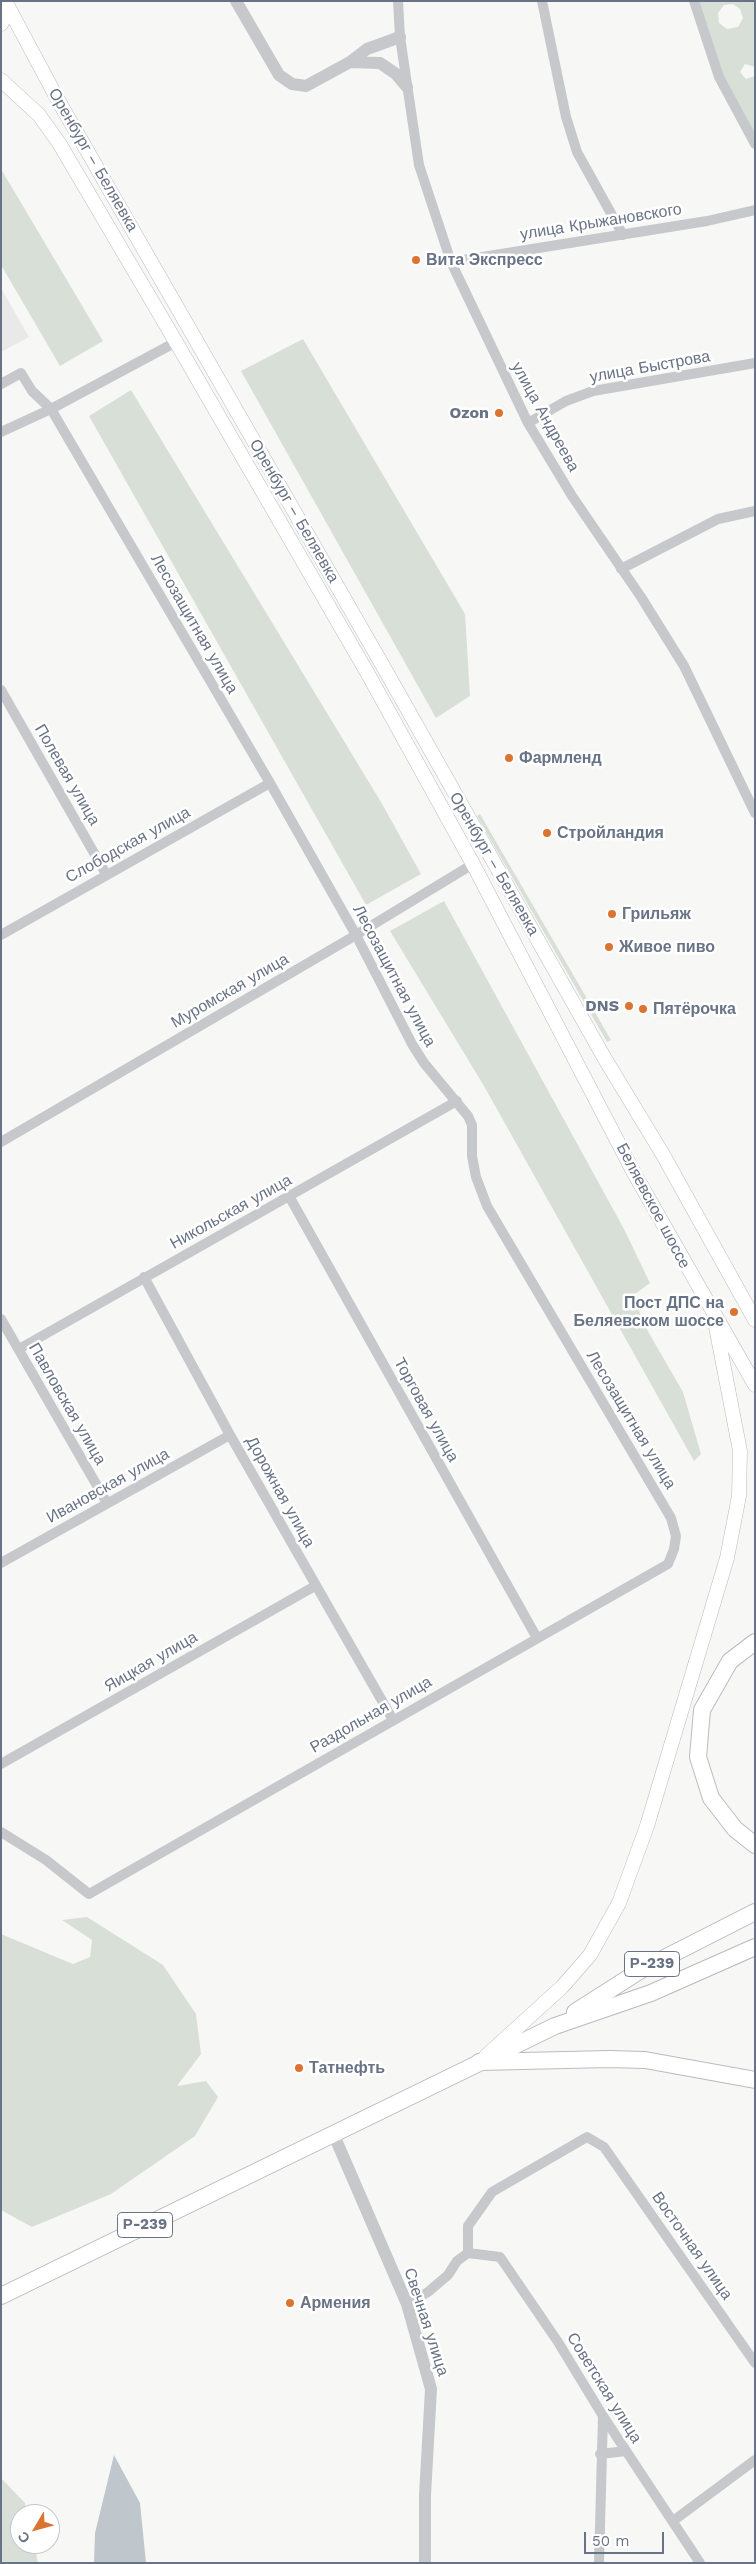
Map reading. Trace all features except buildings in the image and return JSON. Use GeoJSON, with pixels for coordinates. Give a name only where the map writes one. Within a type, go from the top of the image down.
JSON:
{"type":"FeatureCollection","features":[{"type":"Feature","properties":{"kind":"main road","name":"Оренбург – Беляевка"},"geometry":{"type":"LineString","coordinates":[[1,24],[7,6]]}},
{"type":"Feature","properties":{"kind":"main road","name":"Оренбург – Беляевка"},"geometry":{"type":"LineString","coordinates":[[7,6],[579,1013]]}},
{"type":"Feature","properties":{"kind":"main road","name":"Оренбург – Беляевка"},"geometry":{"type":"LineString","coordinates":[[1,80],[40,115],[59,143],[368,674],[473,864],[558,1024]]}},
{"type":"Feature","properties":{"kind":"main road","name":"Беляевское шоссе"},"geometry":{"type":"LineString","coordinates":[[579,1013],[662,1153],[753,1315]]}},
{"type":"Feature","properties":{"kind":"main road","name":"Беляевское шоссе"},"geometry":{"type":"LineString","coordinates":[[558,1024],[634,1173],[755,1386]]}},
{"type":"Feature","properties":{"kind":"main road"},"geometry":{"type":"LineString","coordinates":[[479,2062],[562,1987],[590,1955],[619,1903],[647,1826],[727,1558],[739,1496],[740,1451],[714,1316]]}},
{"type":"Feature","properties":{"kind":"main road"},"geometry":{"type":"LineString","coordinates":[[755,1642],[730,1661],[702,1710],[698,1756],[711,1798],[735,1829],[755,1845]]}},
{"type":"Feature","properties":{"kind":"main road","name":"Р-239"},"geometry":{"type":"LineString","coordinates":[[555,2026],[641,1970],[755,1912]]}},
{"type":"Feature","properties":{"kind":"main road","name":"Р-239"},"geometry":{"type":"LineString","coordinates":[[1,2296],[555,2026],[651,1993],[755,1947]]}},
{"type":"Feature","properties":{"kind":"main road"},"geometry":{"type":"LineString","coordinates":[[479,2062],[645,2060],[755,2080]]}},
{"type":"Feature","properties":{"kind":"street"},"geometry":{"type":"LineString","coordinates":[[236,1],[279,75],[292,84],[306,86],[350,62],[367,49],[400,37]]}},
{"type":"Feature","properties":{"kind":"street","name":"улица Андреева"},"geometry":{"type":"LineString","coordinates":[[398,1],[400,37],[419,165],[451,262],[528,423],[572,496],[622,569],[684,666],[755,813]]}},
{"type":"Feature","properties":{"kind":"street"},"geometry":{"type":"LineString","coordinates":[[542,1],[566,117],[577,152],[623,235]]}},
{"type":"Feature","properties":{"kind":"street"},"geometry":{"type":"LineString","coordinates":[[694,1],[719,77],[755,144]]}},
{"type":"Feature","properties":{"kind":"street"},"geometry":{"type":"LineString","coordinates":[[350,62],[380,63],[396,74],[407,87]]}},
{"type":"Feature","properties":{"kind":"street","name":"улица Крыжановского"},"geometry":{"type":"LineString","coordinates":[[451,262],[623,235],[755,210]]}},
{"type":"Feature","properties":{"kind":"street"},"geometry":{"type":"LineString","coordinates":[[1,432],[51,409],[176,342]]}},
{"type":"Feature","properties":{"kind":"street","name":"улица Быстрова"},"geometry":{"type":"LineString","coordinates":[[528,423],[566,401],[593,391],[755,364]]}},
{"type":"Feature","properties":{"kind":"street","name":"Лесозащитная улица"},"geometry":{"type":"LineString","coordinates":[[1,384],[21,373],[32,391],[51,409],[270,783],[356,936],[412,1044],[437,1080],[457,1101],[472,1125],[474,1170],[487,1206],[671,1518],[676,1536],[674,1549],[668,1564]]}},
{"type":"Feature","properties":{"kind":"street"},"geometry":{"type":"LineString","coordinates":[[622,569],[718,520],[755,511]]}},
{"type":"Feature","properties":{"kind":"street","name":"Полевая улица"},"geometry":{"type":"LineString","coordinates":[[1,690],[106,874]]}},
{"type":"Feature","properties":{"kind":"street","name":"Слободская улица"},"geometry":{"type":"LineString","coordinates":[[1,934],[270,783]]}},
{"type":"Feature","properties":{"kind":"street","name":"Муромская улица"},"geometry":{"type":"LineString","coordinates":[[1,1142],[356,936],[473,864]]}},
{"type":"Feature","properties":{"kind":"street","name":"Никольская улица"},"geometry":{"type":"LineString","coordinates":[[19,1349],[457,1101]]}},
{"type":"Feature","properties":{"kind":"street","name":"Торговая улица"},"geometry":{"type":"LineString","coordinates":[[289,1196],[537,1638]]}},
{"type":"Feature","properties":{"kind":"street","name":"Дорожная улица"},"geometry":{"type":"LineString","coordinates":[[144,1277],[230,1436],[393,1720]]}},
{"type":"Feature","properties":{"kind":"street","name":"Павловская улица"},"geometry":{"type":"LineString","coordinates":[[1,1319],[107,1503]]}},
{"type":"Feature","properties":{"kind":"street","name":"Ивановская улица"},"geometry":{"type":"LineString","coordinates":[[1,1563],[230,1436]]}},
{"type":"Feature","properties":{"kind":"street","name":"Раздольная улица"},"geometry":{"type":"LineString","coordinates":[[1,1832],[46,1860],[89,1894],[668,1564]]}},
{"type":"Feature","properties":{"kind":"street","name":"Яицкая улица"},"geometry":{"type":"LineString","coordinates":[[1,1764],[315,1586]]}},
{"type":"Feature","properties":{"kind":"street","name":"Свечная улица"},"geometry":{"type":"LineString","coordinates":[[333,2133],[407,2304],[431,2390],[425,2563]]}},
{"type":"Feature","properties":{"kind":"street","name":"Восточная улица"},"geometry":{"type":"LineString","coordinates":[[468,2252],[468,2226],[492,2192],[587,2137],[604,2147],[755,2363]]}},
{"type":"Feature","properties":{"kind":"street"},"geometry":{"type":"LineString","coordinates":[[407,2304],[428,2292],[448,2275],[457,2261],[468,2252]]}},
{"type":"Feature","properties":{"kind":"street","name":"Советская улица"},"geometry":{"type":"LineString","coordinates":[[468,2252],[500,2257],[558,2342],[603,2416],[700,2563]]}},
{"type":"Feature","properties":{"kind":"street"},"geometry":{"type":"LineString","coordinates":[[599,2563],[600,2454],[603,2416]]}},
{"type":"Feature","properties":{"kind":"street"},"geometry":{"type":"LineString","coordinates":[[600,2454],[626,2451]]}},
{"type":"Feature","properties":{"kind":"street"},"geometry":{"type":"LineString","coordinates":[[673,2521],[755,2460]]}},
{"type":"Feature","properties":{"kind":"shaded area"},"geometry":{"type":"Polygon","coordinates":[[[697,1],[755,1],[755,67],[745,64],[740,72],[746,79],[755,76],[755,136],[723,76],[697,1]],[[733,4],[724,5],[718,13],[719,23],[727,29],[738,27],[743,18],[740,9],[733,4]]]}},
{"type":"Feature","properties":{"kind":"shaded area"},"geometry":{"type":"Polygon","coordinates":[[[1,169],[103,341],[60,366],[1,265],[1,169]]]}},
{"type":"Feature","properties":{"kind":"shaded area"},"geometry":{"type":"Polygon","coordinates":[[[1,288],[29,337],[1,352],[1,288]]]}},
{"type":"Feature","properties":{"kind":"shaded area"},"geometry":{"type":"Polygon","coordinates":[[[303,339],[465,614],[470,696],[436,718],[241,371],[303,339]]]}},
{"type":"Feature","properties":{"kind":"shaded area"},"geometry":{"type":"Polygon","coordinates":[[[131,390],[381,802],[421,874],[366,905],[89,416],[131,390]]]}},
{"type":"Feature","properties":{"kind":"shaded area"},"geometry":{"type":"Polygon","coordinates":[[[480,814],[611,1040],[607,1042],[477,816],[480,814]]]}},
{"type":"Feature","properties":{"kind":"shaded area"},"geometry":{"type":"Polygon","coordinates":[[[444,901],[624,1229],[650,1283],[635,1294],[642,1321],[683,1392],[701,1454],[694,1461],[484,1086],[390,931],[444,901]]]}},
{"type":"Feature","properties":{"kind":"shaded area"},"geometry":{"type":"Polygon","coordinates":[[[87,1917],[163,1965],[196,2014],[201,2054],[177,2086],[206,2081],[218,2097],[195,2136],[111,2194],[32,2227],[1,2210],[1,1934],[73,1964],[90,1957],[92,1940],[62,1920],[87,1917]]]}},
{"type":"Feature","properties":{"kind":"shaded area"},"geometry":{"type":"Polygon","coordinates":[[[114,2455],[140,2503],[146,2563],[94,2563],[95,2533],[114,2455]]]}},
{"type":"Feature","properties":{"kind":"shaded area"},"geometry":{"type":"Polygon","coordinates":[[[1,2478],[25,2504],[10,2504],[10,2554],[36,2554],[38,2563],[1,2563],[1,2478]]]}},
{"type":"Feature","properties":{"kind":"place","name":"Вита Экспресс"},"geometry":{"type":"Point","coordinates":[416,260]}},
{"type":"Feature","properties":{"kind":"place","name":"Ozon"},"geometry":{"type":"Point","coordinates":[499,413]}},
{"type":"Feature","properties":{"kind":"place","name":"Фармленд"},"geometry":{"type":"Point","coordinates":[509,758]}},
{"type":"Feature","properties":{"kind":"place","name":"Стройландия"},"geometry":{"type":"Point","coordinates":[547,833]}},
{"type":"Feature","properties":{"kind":"place","name":"Грильяж"},"geometry":{"type":"Point","coordinates":[612,914]}},
{"type":"Feature","properties":{"kind":"place","name":"Живое пиво"},"geometry":{"type":"Point","coordinates":[609,947]}},
{"type":"Feature","properties":{"kind":"place","name":"DNS"},"geometry":{"type":"Point","coordinates":[629,1006]}},
{"type":"Feature","properties":{"kind":"place","name":"Пятёрочка"},"geometry":{"type":"Point","coordinates":[643,1009]}},
{"type":"Feature","properties":{"kind":"place","name":"Пост ДПС на Беляевском шоссе"},"geometry":{"type":"Point","coordinates":[734,1312]}},
{"type":"Feature","properties":{"kind":"place","name":"Татнефть"},"geometry":{"type":"Point","coordinates":[299,2068]}},
{"type":"Feature","properties":{"kind":"place","name":"Армения"},"geometry":{"type":"Point","coordinates":[290,2303]}}]}
